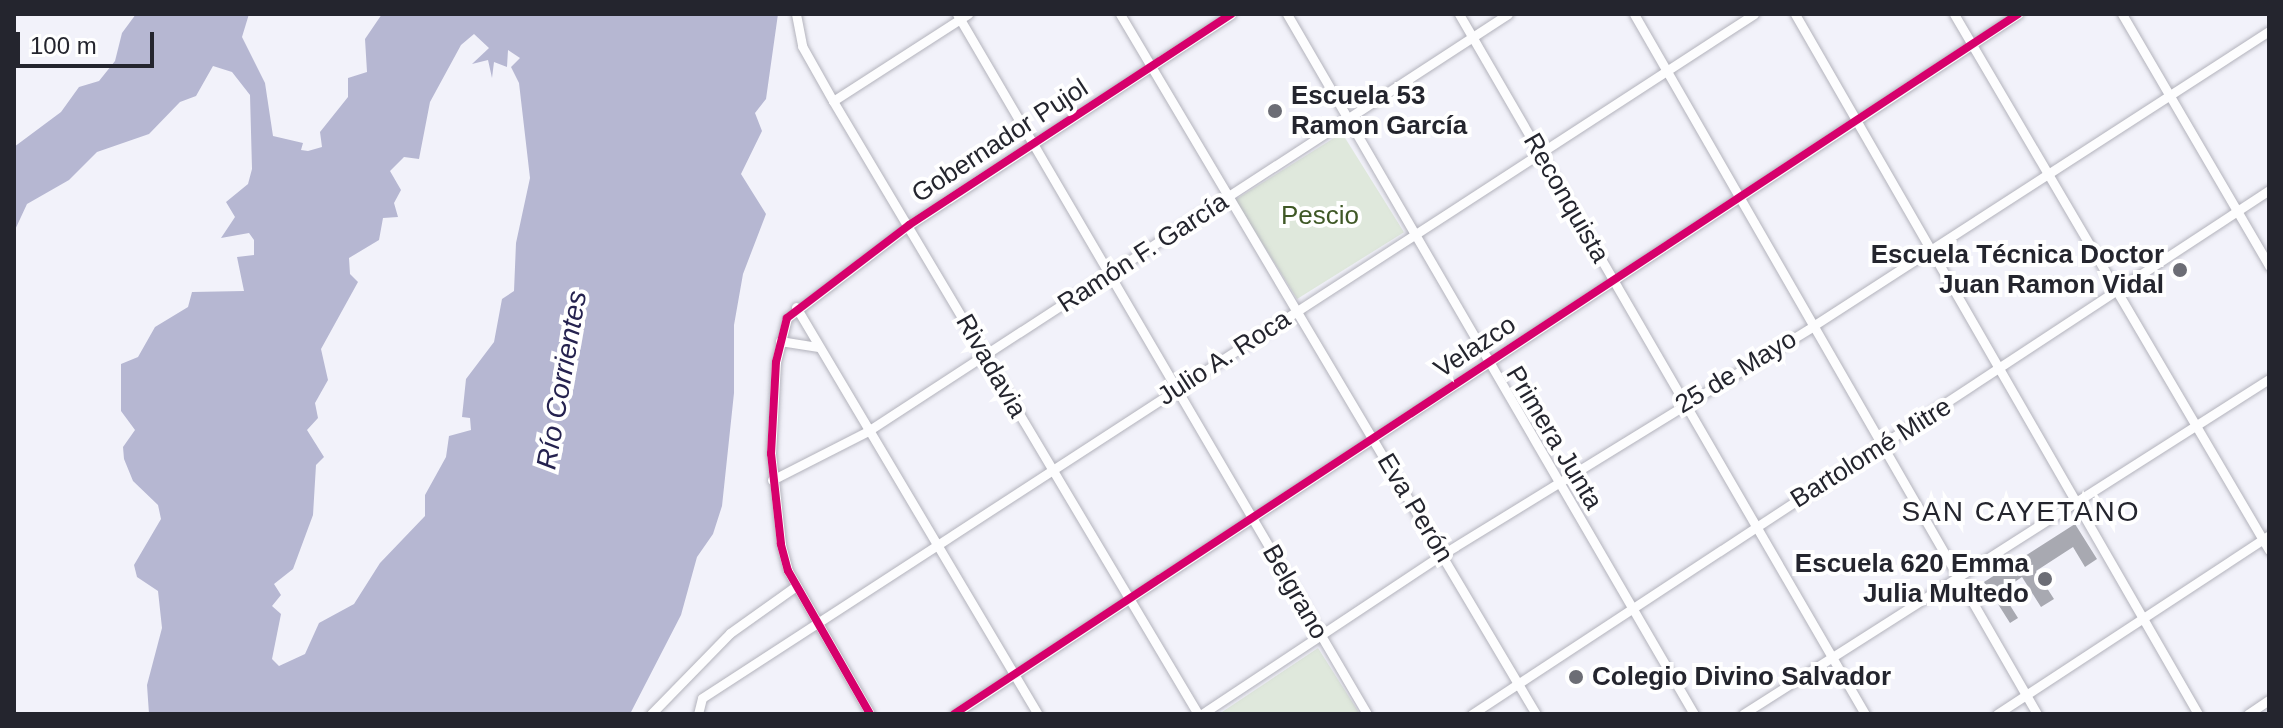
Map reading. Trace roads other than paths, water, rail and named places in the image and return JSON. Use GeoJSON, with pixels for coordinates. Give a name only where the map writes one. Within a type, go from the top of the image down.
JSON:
{"type":"FeatureCollection","features":[{"type":"Feature","properties":{"kind":"street","name":"Rivadavia"},"geometry":{"type":"LineString","coordinates":[[796,14],[802,46],[833,101],[1200,714]]}},
{"type":"Feature","properties":{"kind":"street","name":"Eva Perón"},"geometry":{"type":"LineString","coordinates":[[1120,14],[1232,195],[1536,714]]}},
{"type":"Feature","properties":{"kind":"street","name":"Gobernador Pujol"},"geometry":{"type":"LineString","coordinates":[[796,307],[909,225],[1035,140],[1231,14]]}},
{"type":"Feature","properties":{"kind":"street","name":"Primera Junta"},"geometry":{"type":"LineString","coordinates":[[1287,14],[1345,121],[1694,714]]}},
{"type":"Feature","properties":{"kind":"street","name":"Reconquista"},"geometry":{"type":"LineString","coordinates":[[1459,14],[1865,714]]}},
{"type":"Feature","properties":{"kind":"street","name":"Ramón F. García"},"geometry":{"type":"LineString","coordinates":[[772,480],[868,431],[1508,14]]}},
{"type":"Feature","properties":{"kind":"street"},"geometry":{"type":"LineString","coordinates":[[1634,14],[2037,714]]}},
{"type":"Feature","properties":{"kind":"street","name":"Julio A. Roca"},"geometry":{"type":"LineString","coordinates":[[697,710],[816,623],[1754,14]]}},
{"type":"Feature","properties":{"kind":"street"},"geometry":{"type":"LineString","coordinates":[[1795,14],[2198,714]]}},
{"type":"Feature","properties":{"kind":"street"},"geometry":{"type":"LineString","coordinates":[[1954,14],[2196,426],[2266,537],[2269,550]]}},
{"type":"Feature","properties":{"kind":"street","name":"Velazco"},"geometry":{"type":"LineString","coordinates":[[954,714],[2018,14]]}},
{"type":"Feature","properties":{"kind":"street"},"geometry":{"type":"LineString","coordinates":[[2122,14],[2269,266]]}},
{"type":"Feature","properties":{"kind":"street"},"geometry":{"type":"LineString","coordinates":[[833,101],[962,16]]}},
{"type":"Feature","properties":{"kind":"street","name":"Belgrano"},"geometry":{"type":"LineString","coordinates":[[962,16],[1367,714]]}},
{"type":"Feature","properties":{"kind":"street","name":"25 de Mayo"},"geometry":{"type":"LineString","coordinates":[[1200,714],[1443,554],[1813,326],[2269,31]]}},
{"type":"Feature","properties":{"kind":"street","name":"Bartolomé Mitre"},"geometry":{"type":"LineString","coordinates":[[1472,714],[1755,525],[1883,447],[2269,190]]}},
{"type":"Feature","properties":{"kind":"street"},"geometry":{"type":"LineString","coordinates":[[796,307],[780,341],[772,480],[781,544],[796,586],[870,714]]}},
{"type":"Feature","properties":{"kind":"street"},"geometry":{"type":"LineString","coordinates":[[796,307],[1038,714]]}},
{"type":"Feature","properties":{"kind":"street"},"geometry":{"type":"LineString","coordinates":[[780,341],[819,347]]}},
{"type":"Feature","properties":{"kind":"street"},"geometry":{"type":"LineString","coordinates":[[1743,714],[2269,379]]}},
{"type":"Feature","properties":{"kind":"street"},"geometry":{"type":"LineString","coordinates":[[1997,714],[2141,615],[2266,537]]}},
{"type":"Feature","properties":{"kind":"street"},"geometry":{"type":"LineString","coordinates":[[651,714],[730,633],[796,586]]}},
{"type":"Feature","properties":{"kind":"street"},"geometry":{"type":"LineString","coordinates":[[2248,714],[2269,700]]}},
{"type":"Feature","properties":{"kind":"water","name":"Río Corrientes"},"geometry":{"type":"Polygon","coordinates":[[[136,14],[249,14],[242,37],[265,83],[273,136],[303,143],[301,150],[308,151],[322,147],[320,132],[348,97],[348,78],[367,72],[365,39],[382,14],[778,14],[766,99],[755,113],[762,131],[741,174],[766,214],[743,274],[734,325],[734,393],[722,506],[713,534],[697,557],[681,615],[630,714],[149,714],[147,685],[162,628],[158,591],[137,577],[134,565],[161,519],[158,505],[133,481],[124,459],[123,447],[135,430],[121,411],[121,364],[138,357],[155,327],[188,307],[192,292],[244,291],[237,257],[254,255],[254,240],[249,233],[221,238],[235,217],[226,202],[248,184],[252,169],[250,95],[232,72],[213,66],[196,96],[180,102],[149,134],[97,152],[69,180],[27,204],[14,232],[14,147],[61,112],[79,87],[99,81],[115,61],[122,33],[136,14]],[[474,34],[461,45],[430,102],[419,159],[404,157],[390,171],[401,190],[394,203],[398,217],[383,218],[379,240],[349,258],[350,274],[358,282],[321,349],[328,380],[315,403],[318,418],[307,430],[324,457],[316,465],[313,515],[293,569],[274,584],[281,595],[272,606],[281,614],[272,659],[279,666],[305,654],[319,623],[354,604],[380,563],[425,516],[425,495],[446,457],[449,436],[471,430],[470,418],[462,417],[466,379],[494,342],[502,299],[514,291],[516,243],[530,178],[519,83],[511,67],[520,58],[508,50],[507,67],[494,62],[492,78],[488,60],[472,64],[489,48],[474,34]]]}},
{"type":"Feature","properties":{"kind":"place","name":"Escuela 53 Ramon García"},"geometry":{"type":"Point","coordinates":[1275,111]}},
{"type":"Feature","properties":{"kind":"place","name":"Escuela Técnica Doctor Juan Ramon Vidal"},"geometry":{"type":"Point","coordinates":[2180,270]}},
{"type":"Feature","properties":{"kind":"place","name":"Escuela 620 Emma Julia Multedo"},"geometry":{"type":"Point","coordinates":[2045,579]}},
{"type":"Feature","properties":{"kind":"place","name":"Colegio Divino Salvador"},"geometry":{"type":"Point","coordinates":[1576,677]}},
{"type":"Feature","properties":{"kind":"district","name":"SAN CAYETANO"},"geometry":{"type":"Point","coordinates":[2021,512]}},
{"type":"Feature","properties":{"kind":"park label","name":"Pescio"},"geometry":{"type":"Point","coordinates":[1320,216]}}]}
